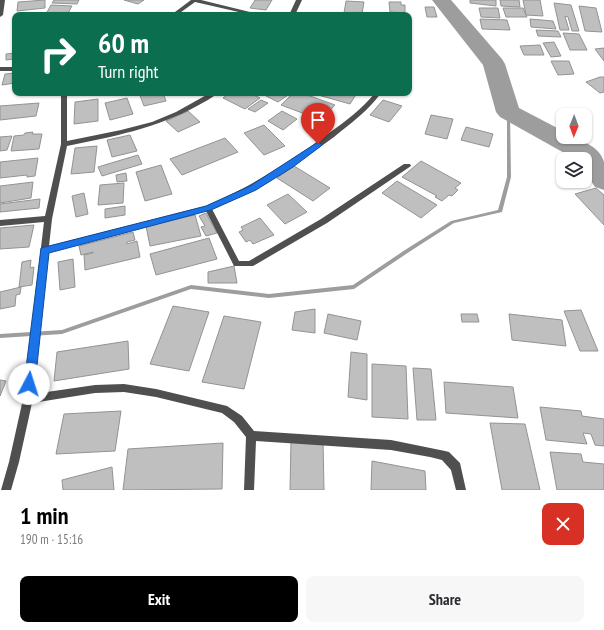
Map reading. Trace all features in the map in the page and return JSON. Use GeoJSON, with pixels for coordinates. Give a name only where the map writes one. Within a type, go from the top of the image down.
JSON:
{"type":"FeatureCollection","features":[{"type":"Feature","properties":{"kind":"street"},"geometry":{"type":"LineString","coordinates":[[0,15],[2,0]]}},
{"type":"Feature","properties":{"kind":"street"},"geometry":{"type":"LineString","coordinates":[[178,12],[194,0],[246,12]]}},
{"type":"Feature","properties":{"kind":"street"},"geometry":{"type":"LineString","coordinates":[[293,12],[299,0]]}},
{"type":"Feature","properties":{"kind":"street"},"geometry":{"type":"LineString","coordinates":[[0,69],[12,69]]}},
{"type":"Feature","properties":{"kind":"street"},"geometry":{"type":"LineString","coordinates":[[6,490],[28,399],[48,219],[64,144],[64,96]]}},
{"type":"Feature","properties":{"kind":"street"},"geometry":{"type":"LineString","coordinates":[[64,144],[120,133],[155,122],[181,112],[210,96]]}},
{"type":"Feature","properties":{"kind":"street"},"geometry":{"type":"LineString","coordinates":[[45,250],[208,208],[253,188],[290,165],[360,113],[375,96]]}},
{"type":"Feature","properties":{"kind":"street"},"geometry":{"type":"LineString","coordinates":[[208,208],[237,264],[250,264],[324,221],[407,166]]}},
{"type":"Feature","properties":{"kind":"street"},"geometry":{"type":"LineString","coordinates":[[0,223],[48,219]]}},
{"type":"Feature","properties":{"kind":"street"},"geometry":{"type":"LineString","coordinates":[[28,399],[95,389],[124,388],[156,392],[224,409],[238,420],[251,436],[249,490]]}},
{"type":"Feature","properties":{"kind":"street"},"geometry":{"type":"LineString","coordinates":[[251,436],[391,445],[446,456],[456,467],[461,490]]}},
{"type":"Feature","properties":{"kind":"building"},"geometry":{"type":"Polygon","coordinates":[[[45,0],[45,8],[17,11],[18,2],[45,0]]]}},
{"type":"Feature","properties":{"kind":"building"},"geometry":{"type":"Polygon","coordinates":[[[54,0],[79,0],[77,4],[52,3],[54,0]]]}},
{"type":"Feature","properties":{"kind":"building"},"geometry":{"type":"Polygon","coordinates":[[[124,0],[144,0],[138,4],[124,0]]]}},
{"type":"Feature","properties":{"kind":"building"},"geometry":{"type":"Polygon","coordinates":[[[255,0],[272,0],[266,10],[250,8],[255,0]]]}},
{"type":"Feature","properties":{"kind":"building"},"geometry":{"type":"Polygon","coordinates":[[[470,0],[496,0],[496,6],[470,3],[470,0]]]}},
{"type":"Feature","properties":{"kind":"building"},"geometry":{"type":"Polygon","coordinates":[[[500,0],[519,0],[520,7],[501,6],[500,0]]]}},
{"type":"Feature","properties":{"kind":"building"},"geometry":{"type":"Polygon","coordinates":[[[523,0],[540,0],[543,16],[526,15],[523,0]]]}},
{"type":"Feature","properties":{"kind":"building"},"geometry":{"type":"Polygon","coordinates":[[[346,1],[364,2],[362,12],[344,12],[346,1]]]}},
{"type":"Feature","properties":{"kind":"building"},"geometry":{"type":"Polygon","coordinates":[[[389,2],[401,2],[401,5],[405,5],[405,12],[390,12],[389,2]]]}},
{"type":"Feature","properties":{"kind":"building"},"geometry":{"type":"Polygon","coordinates":[[[554,3],[571,5],[579,31],[572,31],[568,17],[565,16],[569,30],[560,30],[554,3]]]}},
{"type":"Feature","properties":{"kind":"building"},"geometry":{"type":"Polygon","coordinates":[[[51,5],[72,6],[69,12],[47,12],[51,5]]]}},
{"type":"Feature","properties":{"kind":"building"},"geometry":{"type":"Polygon","coordinates":[[[579,6],[596,8],[602,32],[585,31],[579,6]]]}},
{"type":"Feature","properties":{"kind":"building"},"geometry":{"type":"Polygon","coordinates":[[[425,7],[434,7],[437,17],[427,17],[425,7]]]}},
{"type":"Feature","properties":{"kind":"building"},"geometry":{"type":"Polygon","coordinates":[[[479,8],[498,8],[500,18],[481,17],[479,8]]]}},
{"type":"Feature","properties":{"kind":"building"},"geometry":{"type":"Polygon","coordinates":[[[503,8],[523,8],[527,17],[506,17],[503,8]]]}},
{"type":"Feature","properties":{"kind":"building"},"geometry":{"type":"Polygon","coordinates":[[[480,19],[507,20],[510,30],[482,29],[480,19]]]}},
{"type":"Feature","properties":{"kind":"building"},"geometry":{"type":"Polygon","coordinates":[[[530,19],[553,21],[556,29],[531,27],[530,19]]]}},
{"type":"Feature","properties":{"kind":"building"},"geometry":{"type":"Polygon","coordinates":[[[536,30],[558,31],[561,37],[538,36],[536,30]]]}},
{"type":"Feature","properties":{"kind":"building"},"geometry":{"type":"Polygon","coordinates":[[[563,33],[579,34],[587,50],[570,50],[563,33]]]}},
{"type":"Feature","properties":{"kind":"building"},"geometry":{"type":"Polygon","coordinates":[[[554,42],[561,56],[551,57],[543,43],[554,42]]]}},
{"type":"Feature","properties":{"kind":"building"},"geometry":{"type":"Polygon","coordinates":[[[540,45],[544,55],[524,55],[520,46],[540,45]]]}},
{"type":"Feature","properties":{"kind":"building"},"geometry":{"type":"Polygon","coordinates":[[[604,48],[604,61],[595,49],[604,48]]]}},
{"type":"Feature","properties":{"kind":"building"},"geometry":{"type":"Polygon","coordinates":[[[12,53],[12,59],[6,60],[6,54],[12,53]]]}},
{"type":"Feature","properties":{"kind":"building"},"geometry":{"type":"Polygon","coordinates":[[[551,61],[569,61],[574,74],[558,75],[551,61]]]}},
{"type":"Feature","properties":{"kind":"building"},"geometry":{"type":"Polygon","coordinates":[[[12,73],[12,83],[2,85],[5,74],[12,73]]]}},
{"type":"Feature","properties":{"kind":"building"},"geometry":{"type":"Polygon","coordinates":[[[604,77],[604,92],[600,93],[586,82],[604,77]]]}},
{"type":"Feature","properties":{"kind":"building"},"geometry":{"type":"Polygon","coordinates":[[[140,96],[164,96],[166,101],[144,106],[140,96]]]}},
{"type":"Feature","properties":{"kind":"building"},"geometry":{"type":"Polygon","coordinates":[[[225,96],[256,96],[260,98],[245,109],[223,98],[225,96]]]}},
{"type":"Feature","properties":{"kind":"building"},"geometry":{"type":"Polygon","coordinates":[[[266,96],[287,96],[278,102],[266,96]]]}},
{"type":"Feature","properties":{"kind":"building"},"geometry":{"type":"Polygon","coordinates":[[[290,96],[310,96],[335,105],[321,120],[281,105],[290,96]]]}},
{"type":"Feature","properties":{"kind":"building"},"geometry":{"type":"Polygon","coordinates":[[[322,96],[355,96],[350,104],[322,96]]]}},
{"type":"Feature","properties":{"kind":"building"},"geometry":{"type":"Polygon","coordinates":[[[127,98],[133,114],[110,120],[105,103],[127,98]]]}},
{"type":"Feature","properties":{"kind":"building"},"geometry":{"type":"Polygon","coordinates":[[[98,99],[98,121],[74,124],[75,102],[98,99]]]}},
{"type":"Feature","properties":{"kind":"building"},"geometry":{"type":"Polygon","coordinates":[[[261,100],[268,103],[255,112],[248,109],[261,100]]]}},
{"type":"Feature","properties":{"kind":"building"},"geometry":{"type":"Polygon","coordinates":[[[383,100],[402,106],[389,122],[370,115],[383,100]]]}},
{"type":"Feature","properties":{"kind":"building"},"geometry":{"type":"Polygon","coordinates":[[[39,103],[36,116],[0,120],[0,106],[39,103]]]}},
{"type":"Feature","properties":{"kind":"building"},"geometry":{"type":"Polygon","coordinates":[[[188,111],[200,122],[178,132],[166,121],[188,111]]]}},
{"type":"Feature","properties":{"kind":"building"},"geometry":{"type":"Polygon","coordinates":[[[282,111],[297,119],[283,130],[268,121],[282,111]]]}},
{"type":"Feature","properties":{"kind":"building"},"geometry":{"type":"Polygon","coordinates":[[[431,115],[453,119],[447,139],[425,134],[431,115]]]}},
{"type":"Feature","properties":{"kind":"building"},"geometry":{"type":"Polygon","coordinates":[[[264,125],[285,146],[264,155],[244,133],[264,125]]]}},
{"type":"Feature","properties":{"kind":"building"},"geometry":{"type":"Polygon","coordinates":[[[466,127],[493,134],[489,147],[461,140],[466,127]]]}},
{"type":"Feature","properties":{"kind":"building"},"geometry":{"type":"Polygon","coordinates":[[[33,132],[32,134],[42,134],[39,149],[11,151],[14,136],[33,132]]]}},
{"type":"Feature","properties":{"kind":"building"},"geometry":{"type":"Polygon","coordinates":[[[130,135],[137,151],[112,157],[107,140],[130,135]]]}},
{"type":"Feature","properties":{"kind":"building"},"geometry":{"type":"Polygon","coordinates":[[[12,136],[7,150],[0,151],[0,137],[12,136]]]}},
{"type":"Feature","properties":{"kind":"building"},"geometry":{"type":"Polygon","coordinates":[[[225,138],[238,152],[182,175],[170,159],[225,138]]]}},
{"type":"Feature","properties":{"kind":"building"},"geometry":{"type":"Polygon","coordinates":[[[97,146],[94,172],[71,174],[75,148],[97,146]]]}},
{"type":"Feature","properties":{"kind":"building"},"geometry":{"type":"Polygon","coordinates":[[[138,155],[142,164],[102,176],[98,167],[138,155]]]}},
{"type":"Feature","properties":{"kind":"building"},"geometry":{"type":"Polygon","coordinates":[[[38,158],[35,176],[27,177],[27,175],[0,178],[0,162],[38,158]]]}},
{"type":"Feature","properties":{"kind":"building"},"geometry":{"type":"Polygon","coordinates":[[[421,161],[461,183],[455,188],[458,190],[452,196],[449,195],[442,201],[435,197],[437,196],[402,177],[421,161]]]}},
{"type":"Feature","properties":{"kind":"building"},"geometry":{"type":"Polygon","coordinates":[[[161,165],[172,194],[145,201],[136,172],[161,165]]]}},
{"type":"Feature","properties":{"kind":"building"},"geometry":{"type":"Polygon","coordinates":[[[294,166],[330,188],[313,201],[277,178],[294,166]]]}},
{"type":"Feature","properties":{"kind":"building"},"geometry":{"type":"Polygon","coordinates":[[[126,173],[127,181],[117,182],[116,175],[126,173]]]}},
{"type":"Feature","properties":{"kind":"building"},"geometry":{"type":"Polygon","coordinates":[[[397,181],[437,205],[421,218],[382,193],[397,181]]]}},
{"type":"Feature","properties":{"kind":"building"},"geometry":{"type":"Polygon","coordinates":[[[33,182],[31,198],[0,203],[0,186],[33,182]]]}},
{"type":"Feature","properties":{"kind":"building"},"geometry":{"type":"Polygon","coordinates":[[[124,183],[123,203],[98,205],[100,185],[124,183]]]}},
{"type":"Feature","properties":{"kind":"building"},"geometry":{"type":"Polygon","coordinates":[[[596,188],[604,195],[604,225],[575,194],[596,188]]]}},
{"type":"Feature","properties":{"kind":"building"},"geometry":{"type":"Polygon","coordinates":[[[84,193],[88,214],[76,217],[72,196],[84,193]]]}},
{"type":"Feature","properties":{"kind":"building"},"geometry":{"type":"Polygon","coordinates":[[[288,194],[307,212],[285,224],[267,205],[288,194]]]}},
{"type":"Feature","properties":{"kind":"building"},"geometry":{"type":"Polygon","coordinates":[[[40,199],[39,208],[0,212],[0,204],[40,199]]]}},
{"type":"Feature","properties":{"kind":"building"},"geometry":{"type":"Polygon","coordinates":[[[125,206],[125,215],[105,218],[105,209],[125,206]]]}},
{"type":"Feature","properties":{"kind":"building"},"geometry":{"type":"Polygon","coordinates":[[[206,213],[217,233],[206,236],[201,227],[205,226],[199,216],[206,213]]]}},
{"type":"Feature","properties":{"kind":"building"},"geometry":{"type":"Polygon","coordinates":[[[195,215],[201,236],[150,246],[146,226],[195,215]]]}},
{"type":"Feature","properties":{"kind":"building"},"geometry":{"type":"Polygon","coordinates":[[[260,218],[274,235],[253,244],[250,240],[246,242],[239,232],[243,230],[241,227],[260,218]]]}},
{"type":"Feature","properties":{"kind":"building"},"geometry":{"type":"Polygon","coordinates":[[[34,225],[29,247],[0,249],[0,228],[34,225]]]}},
{"type":"Feature","properties":{"kind":"building"},"geometry":{"type":"Polygon","coordinates":[[[133,232],[135,240],[127,242],[127,244],[137,241],[140,257],[85,270],[84,255],[93,252],[81,255],[79,246],[133,232]]]}},
{"type":"Feature","properties":{"kind":"building"},"geometry":{"type":"Polygon","coordinates":[[[209,238],[217,259],[156,275],[150,254],[209,238]]]}},
{"type":"Feature","properties":{"kind":"building"},"geometry":{"type":"Polygon","coordinates":[[[73,259],[75,287],[60,290],[58,262],[73,259]]]}},
{"type":"Feature","properties":{"kind":"building"},"geometry":{"type":"Polygon","coordinates":[[[31,260],[30,268],[34,267],[32,285],[19,287],[22,262],[31,260]]]}},
{"type":"Feature","properties":{"kind":"building"},"geometry":{"type":"Polygon","coordinates":[[[234,266],[237,283],[208,283],[208,272],[234,266]]]}},
{"type":"Feature","properties":{"kind":"building"},"geometry":{"type":"Polygon","coordinates":[[[21,287],[20,294],[16,295],[15,306],[0,309],[0,292],[21,287]]]}},
{"type":"Feature","properties":{"kind":"building"},"geometry":{"type":"Polygon","coordinates":[[[173,306],[209,312],[189,371],[150,364],[173,306]]]}},
{"type":"Feature","properties":{"kind":"building"},"geometry":{"type":"Polygon","coordinates":[[[315,309],[315,333],[292,330],[295,312],[315,309]]]}},
{"type":"Feature","properties":{"kind":"building"},"geometry":{"type":"Polygon","coordinates":[[[581,310],[598,351],[580,351],[564,311],[581,310]]]}},
{"type":"Feature","properties":{"kind":"building"},"geometry":{"type":"Polygon","coordinates":[[[328,314],[361,321],[357,340],[324,333],[328,314]]]}},
{"type":"Feature","properties":{"kind":"building"},"geometry":{"type":"Polygon","coordinates":[[[461,314],[477,314],[479,322],[462,322],[461,314]]]}},
{"type":"Feature","properties":{"kind":"building"},"geometry":{"type":"Polygon","coordinates":[[[509,314],[562,320],[566,346],[512,340],[509,314]]]}},
{"type":"Feature","properties":{"kind":"building"},"geometry":{"type":"Polygon","coordinates":[[[224,316],[261,322],[244,389],[202,382],[224,316]]]}},
{"type":"Feature","properties":{"kind":"building"},"geometry":{"type":"Polygon","coordinates":[[[128,341],[129,369],[54,381],[57,352],[128,341]]]}},
{"type":"Feature","properties":{"kind":"building"},"geometry":{"type":"Polygon","coordinates":[[[351,352],[367,354],[367,400],[348,397],[351,352]]]}},
{"type":"Feature","properties":{"kind":"building"},"geometry":{"type":"Polygon","coordinates":[[[372,364],[406,366],[408,419],[372,417],[372,364]]]}},
{"type":"Feature","properties":{"kind":"building"},"geometry":{"type":"Polygon","coordinates":[[[413,368],[431,369],[436,420],[417,420],[413,368]]]}},
{"type":"Feature","properties":{"kind":"building"},"geometry":{"type":"Polygon","coordinates":[[[0,380],[6,381],[0,396],[0,380]]]}},
{"type":"Feature","properties":{"kind":"building"},"geometry":{"type":"Polygon","coordinates":[[[444,382],[513,387],[518,418],[446,413],[444,382]]]}},
{"type":"Feature","properties":{"kind":"building"},"geometry":{"type":"Polygon","coordinates":[[[540,407],[581,411],[582,416],[604,419],[604,446],[595,445],[591,434],[583,433],[587,444],[546,440],[540,407]]]}},
{"type":"Feature","properties":{"kind":"building"},"geometry":{"type":"Polygon","coordinates":[[[121,411],[115,451],[56,454],[64,414],[121,411]]]}},
{"type":"Feature","properties":{"kind":"building"},"geometry":{"type":"Polygon","coordinates":[[[490,423],[525,424],[540,490],[502,490],[490,423]]]}},
{"type":"Feature","properties":{"kind":"building"},"geometry":{"type":"Polygon","coordinates":[[[291,441],[323,441],[324,490],[290,490],[291,441]]]}},
{"type":"Feature","properties":{"kind":"building"},"geometry":{"type":"Polygon","coordinates":[[[223,443],[222,489],[123,490],[128,449],[223,443]]]}},
{"type":"Feature","properties":{"kind":"building"},"geometry":{"type":"Polygon","coordinates":[[[550,452],[581,454],[583,462],[604,464],[604,490],[557,490],[550,452]]]}},
{"type":"Feature","properties":{"kind":"building"},"geometry":{"type":"Polygon","coordinates":[[[372,461],[425,471],[426,490],[371,490],[372,461]]]}},
{"type":"Feature","properties":{"kind":"building"},"geometry":{"type":"Polygon","coordinates":[[[112,467],[114,490],[63,490],[62,480],[112,467]]]}},
{"type":"Feature","properties":{"kind":"waterway"},"geometry":{"type":"LineString","coordinates":[[441,0],[494,64],[508,112],[586,154],[604,181]]}},
{"type":"Feature","properties":{"kind":"waterway"},"geometry":{"type":"LineString","coordinates":[[0,336],[62,332],[191,287],[269,296],[354,287],[453,222],[500,211],[509,177],[508,112]]}},
{"type":"Feature","properties":{"kind":"route"},"geometry":{"type":"LineString","coordinates":[[29,384],[45,250],[208,208],[253,188],[290,165],[318,144]]}}]}
